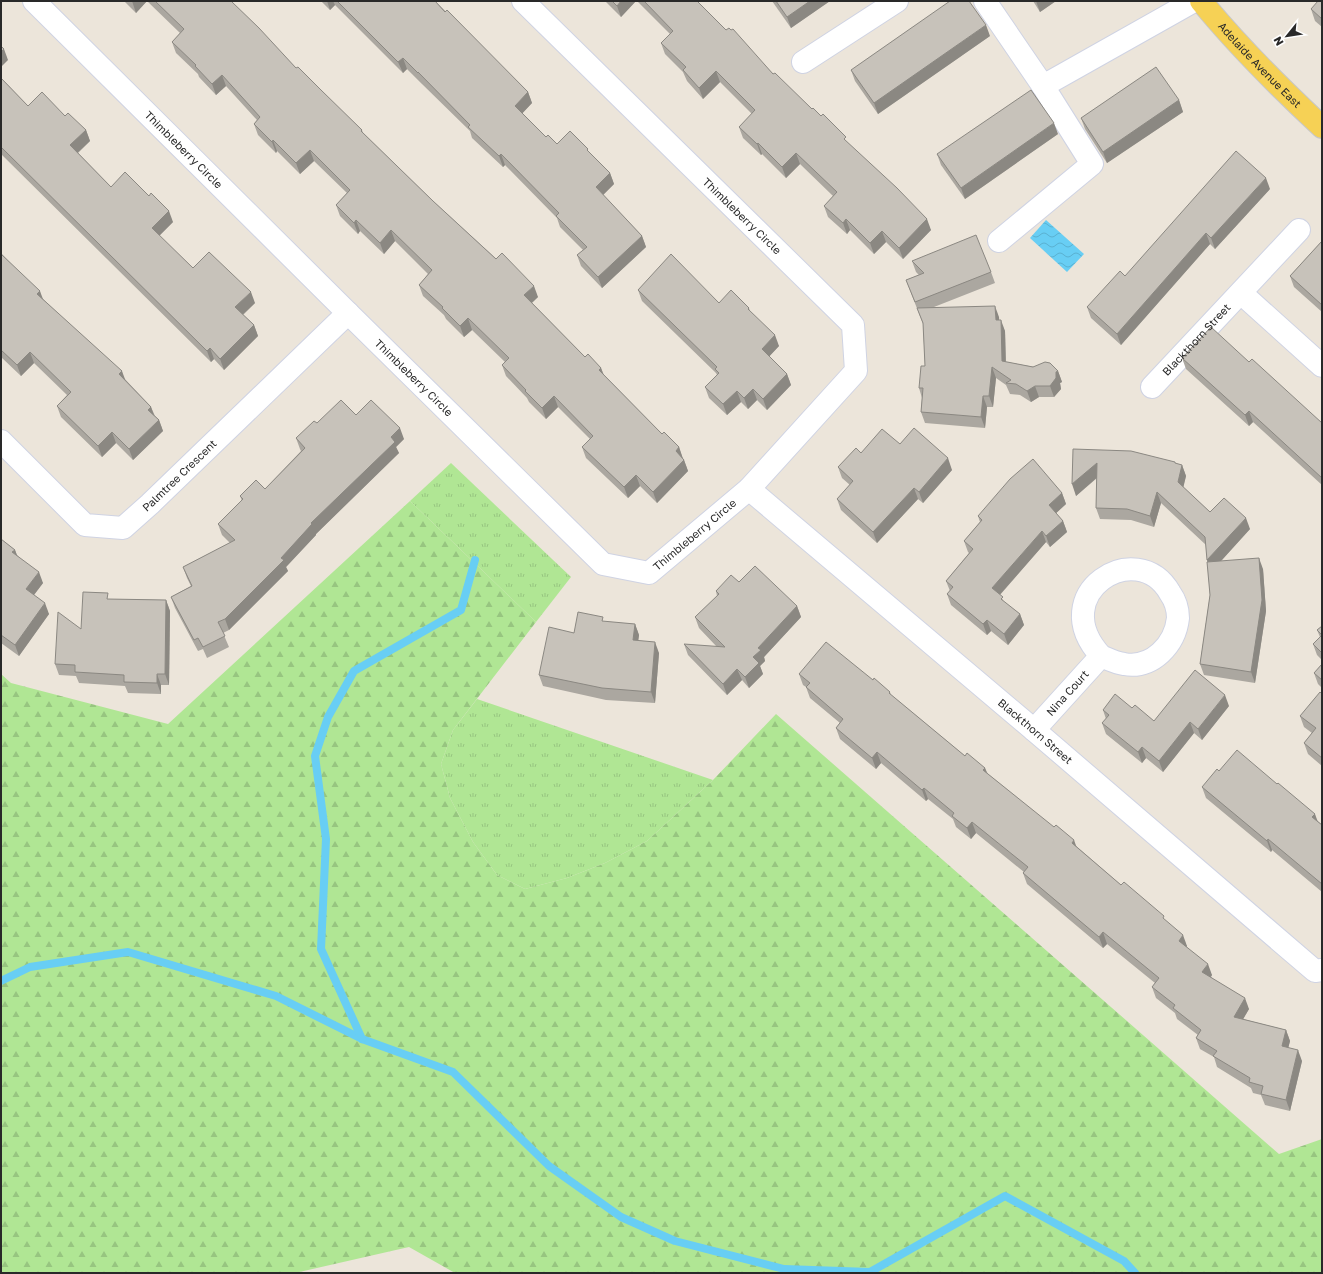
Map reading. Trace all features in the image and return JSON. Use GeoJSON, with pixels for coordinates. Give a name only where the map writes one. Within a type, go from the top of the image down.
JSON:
{"type":"FeatureCollection","features":[{"type":"Feature","properties":{"kind":"main road","name":"Adelaide Avenue East"},"geometry":{"type":"LineString","coordinates":[[1201,1],[1248,55],[1322,127]]}},
{"type":"Feature","properties":{"kind":"street","name":"Thimbleberry Circle"},"geometry":{"type":"LineString","coordinates":[[34,1],[603,564],[649,573],[749,489],[856,372],[853,326],[523,1]]}},
{"type":"Feature","properties":{"kind":"street"},"geometry":{"type":"LineString","coordinates":[[803,62],[896,1]]}},
{"type":"Feature","properties":{"kind":"street"},"geometry":{"type":"LineString","coordinates":[[984,1],[1043,86],[1092,164],[999,241]]}},
{"type":"Feature","properties":{"kind":"street"},"geometry":{"type":"LineString","coordinates":[[1043,86],[1194,1]]}},
{"type":"Feature","properties":{"kind":"street","name":"Blackthorn Street"},"geometry":{"type":"LineString","coordinates":[[1152,387],[1299,230]]}},
{"type":"Feature","properties":{"kind":"street"},"geometry":{"type":"LineString","coordinates":[[1241,293],[1322,366]]}},
{"type":"Feature","properties":{"kind":"street","name":"Palmtree Crescent"},"geometry":{"type":"LineString","coordinates":[[1,441],[85,526],[123,528],[150,504],[348,313]]}},
{"type":"Feature","properties":{"kind":"street","name":"Blackthorn Street"},"geometry":{"type":"LineString","coordinates":[[749,489],[1034,730],[1315,971],[1322,970]]}},
{"type":"Feature","properties":{"kind":"street"},"geometry":{"type":"LineString","coordinates":[[1125,570],[1141,570],[1156,576],[1167,587],[1175,601],[1178,617],[1175,633],[1168,647],[1155,657],[1141,664],[1125,664],[1101,656],[1093,647],[1083,624],[1083,608],[1088,594],[1098,582],[1110,573],[1125,570]]}},
{"type":"Feature","properties":{"kind":"street","name":"Nina Court"},"geometry":{"type":"LineString","coordinates":[[1034,730],[1101,656]]}},
{"type":"Feature","properties":{"kind":"green space"},"geometry":{"type":"Polygon","coordinates":[[[451,463],[571,577],[536,622],[410,501],[451,463]]]}},
{"type":"Feature","properties":{"kind":"green space"},"geometry":{"type":"Polygon","coordinates":[[[410,501],[536,622],[453,730],[441,764],[450,798],[473,842],[497,875],[525,889],[567,878],[605,863],[647,841],[713,780],[776,714],[1279,1154],[1322,1139],[1322,1273],[455,1273],[409,1247],[295,1273],[1,1273],[1,674],[11,683],[168,724],[410,501]]]}},
{"type":"Feature","properties":{"kind":"green space"},"geometry":{"type":"Polygon","coordinates":[[[477,699],[713,780],[647,841],[605,863],[567,878],[525,889],[497,875],[473,842],[450,798],[441,764],[453,730],[477,699]]]}},
{"type":"Feature","properties":{"kind":"water"},"geometry":{"type":"Polygon","coordinates":[[[1046,220],[1084,254],[1067,272],[1030,238],[1046,220]]]}},
{"type":"Feature","properties":{"kind":"building"},"geometry":{"type":"Polygon","coordinates":[[[155,1],[231,1],[259,28],[296,68],[298,67],[433,201],[496,259],[502,253],[534,286],[524,295],[585,357],[588,354],[601,368],[599,370],[662,434],[664,432],[679,447],[676,451],[684,460],[653,492],[636,475],[624,487],[582,447],[593,436],[554,396],[542,408],[502,365],[509,358],[468,318],[460,326],[442,308],[443,307],[419,285],[432,270],[391,230],[380,243],[356,220],[354,223],[336,205],[350,190],[310,150],[296,163],[273,140],[272,142],[254,124],[260,117],[222,75],[212,84],[195,66],[196,65],[172,42],[184,29],[155,1]]]}},
{"type":"Feature","properties":{"kind":"building"},"geometry":{"type":"Polygon","coordinates":[[[337,1],[435,1],[445,12],[447,10],[528,92],[515,106],[546,137],[548,135],[557,144],[570,131],[610,173],[596,187],[642,236],[598,277],[577,255],[587,247],[556,216],[559,213],[501,154],[499,156],[468,127],[470,125],[418,72],[403,58],[398,62],[337,1]]]}},
{"type":"Feature","properties":{"kind":"building"},"geometry":{"type":"Polygon","coordinates":[[[612,1],[621,1],[617,6],[612,1]]]}},
{"type":"Feature","properties":{"kind":"building"},"geometry":{"type":"Polygon","coordinates":[[[644,1],[697,1],[726,30],[729,28],[731,30],[733,29],[773,74],[775,73],[812,109],[813,108],[821,116],[823,114],[846,137],[844,139],[897,188],[927,219],[899,248],[882,231],[870,243],[846,219],[843,223],[824,206],[837,192],[796,153],[782,167],[758,143],[757,144],[739,127],[755,110],[716,71],[699,88],[683,70],[686,67],[661,43],[673,31],[644,1]]]}},
{"type":"Feature","properties":{"kind":"building"},"geometry":{"type":"Polygon","coordinates":[[[776,1],[810,1],[787,17],[776,1]]]}},
{"type":"Feature","properties":{"kind":"building"},"geometry":{"type":"Polygon","coordinates":[[[950,1],[969,1],[986,25],[874,103],[851,70],[950,1]]]}},
{"type":"Feature","properties":{"kind":"building"},"geometry":{"type":"Polygon","coordinates":[[[1318,1],[1322,1],[1322,19],[1311,9],[1318,1]]]}},
{"type":"Feature","properties":{"kind":"building"},"geometry":{"type":"Polygon","coordinates":[[[1156,67],[1179,100],[1103,152],[1081,118],[1156,67]]]}},
{"type":"Feature","properties":{"kind":"building"},"geometry":{"type":"Polygon","coordinates":[[[1,78],[28,106],[42,92],[65,116],[68,113],[86,130],[70,145],[111,187],[125,172],[149,196],[151,193],[169,211],[152,228],[193,268],[209,252],[251,292],[235,307],[254,325],[220,359],[210,348],[207,351],[1,147],[1,78]]]}},
{"type":"Feature","properties":{"kind":"building"},"geometry":{"type":"Polygon","coordinates":[[[1031,90],[1054,123],[961,188],[937,154],[1031,90]]]}},
{"type":"Feature","properties":{"kind":"building"},"geometry":{"type":"Polygon","coordinates":[[[1236,151],[1266,178],[1211,238],[1206,233],[1117,334],[1087,307],[1120,271],[1125,276],[1236,151]]]}},
{"type":"Feature","properties":{"kind":"building"},"geometry":{"type":"Polygon","coordinates":[[[976,235],[991,272],[915,302],[906,280],[924,273],[912,261],[976,235]]]}},
{"type":"Feature","properties":{"kind":"building"},"geometry":{"type":"Polygon","coordinates":[[[1322,241],[1322,305],[1290,276],[1322,241]]]}},
{"type":"Feature","properties":{"kind":"building"},"geometry":{"type":"Polygon","coordinates":[[[1,254],[40,291],[37,294],[122,371],[119,374],[151,407],[148,410],[159,420],[129,449],[112,432],[98,446],[57,406],[71,392],[30,352],[17,365],[1,350],[1,254]]]}},
{"type":"Feature","properties":{"kind":"building"},"geometry":{"type":"Polygon","coordinates":[[[671,254],[719,303],[731,290],[775,335],[762,349],[787,374],[763,399],[753,389],[744,398],[737,391],[723,404],[705,387],[719,373],[715,369],[717,367],[638,290],[671,254]]]}},
{"type":"Feature","properties":{"kind":"building"},"geometry":{"type":"Polygon","coordinates":[[[995,306],[996,320],[1001,320],[1002,361],[1033,367],[1045,362],[1050,363],[1058,371],[1056,372],[1056,378],[1050,386],[1035,386],[1027,391],[1016,384],[1006,383],[1011,380],[992,367],[989,396],[983,396],[981,417],[921,412],[923,388],[919,388],[921,366],[925,366],[923,323],[917,308],[995,306]]]}},
{"type":"Feature","properties":{"kind":"building"},"geometry":{"type":"Polygon","coordinates":[[[1211,327],[1249,362],[1252,359],[1322,423],[1322,478],[1249,411],[1245,415],[1182,358],[1211,327]]]}},
{"type":"Feature","properties":{"kind":"building"},"geometry":{"type":"Polygon","coordinates":[[[341,400],[356,415],[371,400],[400,428],[391,437],[395,442],[311,523],[312,524],[281,558],[284,560],[225,619],[218,622],[225,636],[203,647],[198,638],[194,640],[171,597],[192,586],[183,567],[235,540],[218,524],[243,499],[240,496],[256,480],[265,489],[305,448],[296,438],[314,421],[317,423],[341,400]]]}},
{"type":"Feature","properties":{"kind":"building"},"geometry":{"type":"Polygon","coordinates":[[[914,428],[948,458],[919,492],[914,488],[873,532],[837,499],[853,481],[838,467],[856,448],[861,453],[882,429],[900,444],[914,428]]]}},
{"type":"Feature","properties":{"kind":"building"},"geometry":{"type":"Polygon","coordinates":[[[1073,449],[1131,451],[1175,462],[1182,465],[1178,482],[1210,512],[1224,498],[1246,518],[1207,560],[1205,537],[1157,492],[1150,516],[1127,509],[1096,508],[1097,463],[1072,484],[1073,449]]]}},
{"type":"Feature","properties":{"kind":"building"},"geometry":{"type":"Polygon","coordinates":[[[1033,459],[1062,493],[1049,505],[1063,521],[1046,536],[1042,531],[992,588],[1003,597],[1001,599],[1020,614],[1004,634],[987,620],[983,624],[947,594],[953,587],[946,581],[973,549],[964,541],[982,520],[978,516],[1010,479],[1033,459]]]}},
{"type":"Feature","properties":{"kind":"building"},"geometry":{"type":"Polygon","coordinates":[[[1,539],[15,550],[12,552],[39,572],[26,589],[45,603],[15,645],[1,635],[1,539]]]}},
{"type":"Feature","properties":{"kind":"building"},"geometry":{"type":"Polygon","coordinates":[[[1259,558],[1262,600],[1251,672],[1200,664],[1210,595],[1207,562],[1259,558]]]}},
{"type":"Feature","properties":{"kind":"building"},"geometry":{"type":"Polygon","coordinates":[[[755,566],[797,606],[758,648],[761,650],[753,657],[759,663],[745,677],[737,669],[723,684],[684,644],[725,647],[695,617],[719,594],[716,591],[731,575],[739,582],[755,566]]]}},
{"type":"Feature","properties":{"kind":"building"},"geometry":{"type":"Polygon","coordinates":[[[83,592],[108,593],[107,599],[166,600],[165,674],[157,674],[157,683],[124,682],[124,675],[75,672],[75,665],[55,664],[58,612],[81,629],[83,592]]]}},
{"type":"Feature","properties":{"kind":"building"},"geometry":{"type":"Polygon","coordinates":[[[578,612],[603,617],[602,621],[635,624],[633,640],[655,642],[651,692],[602,688],[539,675],[549,627],[574,633],[578,612]]]}},
{"type":"Feature","properties":{"kind":"building"},"geometry":{"type":"Polygon","coordinates":[[[1322,626],[1322,635],[1317,630],[1322,626]]]}},
{"type":"Feature","properties":{"kind":"building"},"geometry":{"type":"Polygon","coordinates":[[[1322,635],[1322,653],[1313,644],[1322,635]]]}},
{"type":"Feature","properties":{"kind":"building"},"geometry":{"type":"Polygon","coordinates":[[[826,642],[873,680],[874,678],[890,692],[889,693],[965,756],[967,753],[985,768],[983,770],[1054,827],[1056,825],[1074,840],[1072,843],[1121,885],[1124,882],[1164,916],[1163,918],[1183,935],[1179,941],[1208,964],[1202,972],[1245,998],[1234,1017],[1286,1030],[1282,1046],[1298,1050],[1286,1100],[1261,1094],[1263,1086],[1249,1082],[1250,1078],[1213,1056],[1217,1051],[1196,1038],[1201,1030],[1173,1008],[1175,1005],[1152,987],[1159,978],[1103,932],[1099,937],[1023,873],[1028,867],[972,822],[967,828],[952,816],[954,813],[924,788],[922,790],[877,752],[872,758],[836,728],[843,719],[806,687],[810,683],[799,674],[826,642]]]}},
{"type":"Feature","properties":{"kind":"building"},"geometry":{"type":"Polygon","coordinates":[[[1322,664],[1322,680],[1314,673],[1322,664]]]}},
{"type":"Feature","properties":{"kind":"building"},"geometry":{"type":"Polygon","coordinates":[[[1195,670],[1225,695],[1198,729],[1190,722],[1159,761],[1142,747],[1138,752],[1102,723],[1109,715],[1103,710],[1115,694],[1132,708],[1135,705],[1154,721],[1195,670]]]}},
{"type":"Feature","properties":{"kind":"building"},"geometry":{"type":"Polygon","coordinates":[[[1320,692],[1322,694],[1322,758],[1304,743],[1316,728],[1300,716],[1320,692]]]}},
{"type":"Feature","properties":{"kind":"building"},"geometry":{"type":"Polygon","coordinates":[[[1237,750],[1315,814],[1312,817],[1322,825],[1322,884],[1202,787],[1217,769],[1219,771],[1237,750]]]}},
{"type":"Feature","properties":{"kind":"waterway"},"geometry":{"type":"LineString","coordinates":[[362,1039],[321,949],[326,839],[315,756],[328,717],[354,671],[461,610],[475,560]]}},
{"type":"Feature","properties":{"kind":"waterway"},"geometry":{"type":"LineString","coordinates":[[1,981],[30,967],[128,952],[276,996],[362,1039],[453,1072],[549,1166],[621,1217],[675,1241],[784,1269],[870,1272],[1005,1196],[1124,1261],[1135,1273]]}}]}
